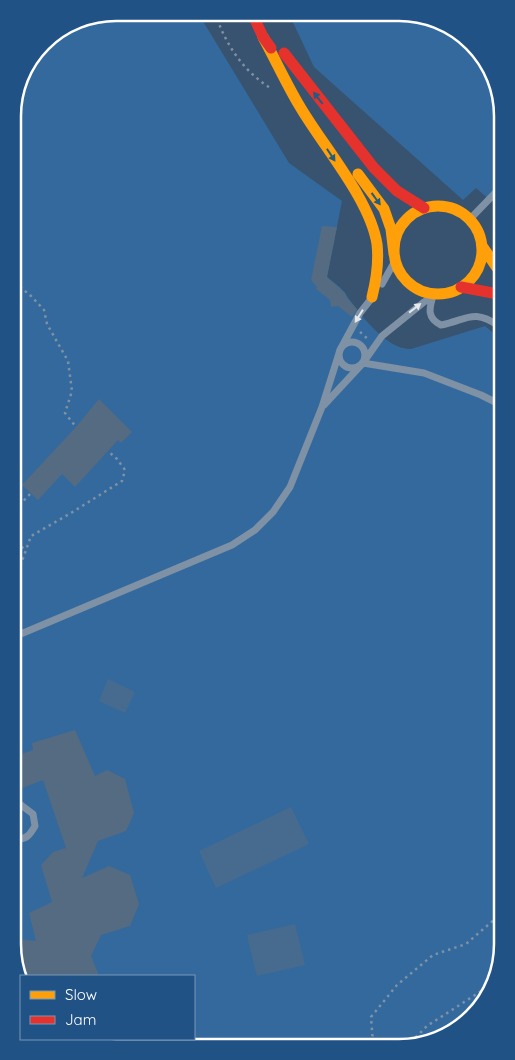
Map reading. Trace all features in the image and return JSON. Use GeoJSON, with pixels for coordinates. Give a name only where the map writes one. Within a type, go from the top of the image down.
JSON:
{"type":"FeatureCollection","features":[{"type":"Feature","properties":{"kind":"main road"},"geometry":{"type":"LineString","coordinates":[[256,21],[300,105],[354,189],[372,224],[377,245],[376,282],[372,297]]}},
{"type":"Feature","properties":{"kind":"main road"},"geometry":{"type":"LineString","coordinates":[[265,21],[288,60],[374,168],[397,191],[424,208]]}},
{"type":"Feature","properties":{"kind":"main road"},"geometry":{"type":"LineString","coordinates":[[263,37],[324,127],[384,210],[391,229],[395,257],[400,272],[411,284],[435,295],[454,291],[470,280],[477,270],[482,246],[478,232],[470,219],[448,207],[436,206],[424,208],[404,221],[398,231],[395,242],[395,257]]}},
{"type":"Feature","properties":{"kind":"main road"},"geometry":{"type":"LineString","coordinates":[[482,246],[494,262]]}},
{"type":"Feature","properties":{"kind":"main road"},"geometry":{"type":"LineString","coordinates":[[461,287],[494,293]]}},
{"type":"Feature","properties":{"kind":"lane"},"geometry":{"type":"LineString","coordinates":[[470,219],[494,194]]}},
{"type":"Feature","properties":{"kind":"lane"},"geometry":{"type":"LineString","coordinates":[[21,634],[232,544],[255,530],[273,512],[290,487],[322,407],[340,350],[353,325],[385,280],[395,257]]}},
{"type":"Feature","properties":{"kind":"lane"},"geometry":{"type":"LineString","coordinates":[[435,295],[429,308],[429,315],[434,322],[440,325],[473,316],[482,316],[494,324]]}},
{"type":"Feature","properties":{"kind":"lane"},"geometry":{"type":"LineString","coordinates":[[322,407],[363,363],[382,336],[435,295]]}},
{"type":"Feature","properties":{"kind":"lane"},"geometry":{"type":"LineString","coordinates":[[352,341],[360,344],[365,352],[363,363],[356,368],[346,366],[340,359],[340,350],[352,341]]}},
{"type":"Feature","properties":{"kind":"lane"},"geometry":{"type":"LineString","coordinates":[[363,363],[424,374],[494,402]]}},
{"type":"Feature","properties":{"kind":"lane"},"geometry":{"type":"LineString","coordinates":[[21,805],[33,814],[35,826],[29,836],[21,839]]}},
{"type":"Feature","properties":{"kind":"path"},"geometry":{"type":"LineString","coordinates":[[218,21],[240,63],[258,80],[275,91]]}},
{"type":"Feature","properties":{"kind":"path"},"geometry":{"type":"LineString","coordinates":[[21,288],[44,310],[46,324],[68,360],[72,391],[65,413],[76,427]]}},
{"type":"Feature","properties":{"kind":"path"},"geometry":{"type":"LineString","coordinates":[[353,325],[375,346]]}},
{"type":"Feature","properties":{"kind":"path"},"geometry":{"type":"LineString","coordinates":[[21,564],[32,536],[122,481],[125,470],[108,451]]}},
{"type":"Feature","properties":{"kind":"path"},"geometry":{"type":"LineString","coordinates":[[21,504],[30,494]]}},
{"type":"Feature","properties":{"kind":"path"},"geometry":{"type":"LineString","coordinates":[[21,549],[28,544]]}},
{"type":"Feature","properties":{"kind":"path"},"geometry":{"type":"LineString","coordinates":[[373,1039],[371,1017],[397,985],[433,956],[466,944],[494,920]]}},
{"type":"Feature","properties":{"kind":"path"},"geometry":{"type":"LineString","coordinates":[[416,1037],[427,1026],[481,991]]}},
{"type":"Feature","properties":{"kind":"shaded area"},"geometry":{"type":"Polygon","coordinates":[[[110,21],[203,21],[289,163],[342,201],[327,277],[343,291],[365,319],[392,343],[402,348],[411,349],[485,326],[494,334],[494,950],[487,980],[474,1002],[452,1023],[430,1034],[412,1038],[195,1039],[195,975],[26,975],[21,944],[21,110],[26,85],[37,63],[63,37],[85,26],[110,21]]]}},
{"type":"Feature","properties":{"kind":"shaded area"},"geometry":{"type":"Polygon","coordinates":[[[292,21],[405,21],[430,26],[452,37],[478,63],[491,91],[494,116],[494,204],[476,188],[463,200],[314,67],[292,21]]]}},
{"type":"Feature","properties":{"kind":"shaded area"},"geometry":{"type":"Polygon","coordinates":[[[108,679],[135,692],[125,713],[99,701],[108,679]]]}},
{"type":"Feature","properties":{"kind":"shaded area"},"geometry":{"type":"Polygon","coordinates":[[[291,807],[309,844],[216,888],[199,851],[291,807]]]}},
{"type":"Feature","properties":{"kind":"shaded area"},"geometry":{"type":"Polygon","coordinates":[[[295,924],[305,965],[257,976],[247,935],[295,924]]]}},
{"type":"Feature","properties":{"kind":"building"},"geometry":{"type":"Polygon","coordinates":[[[322,226],[337,227],[327,277],[345,293],[357,309],[352,317],[338,306],[331,307],[330,300],[316,289],[317,287],[311,280],[322,226]]]}},
{"type":"Feature","properties":{"kind":"building"},"geometry":{"type":"Polygon","coordinates":[[[99,399],[132,432],[121,443],[118,440],[75,487],[62,474],[38,500],[22,485],[76,427],[99,399]]]}},
{"type":"Feature","properties":{"kind":"building"},"geometry":{"type":"Polygon","coordinates":[[[75,730],[95,776],[107,770],[125,779],[134,813],[126,831],[98,841],[82,878],[109,866],[130,875],[139,904],[130,926],[101,935],[91,956],[99,975],[26,975],[24,969],[21,939],[36,941],[29,913],[52,902],[41,865],[53,852],[66,848],[43,780],[21,788],[21,754],[33,750],[32,743],[75,730]]]}},
{"type":"Feature","properties":{"kind":"traffic: slow"},"geometry":{"type":"LineString","coordinates":[[263,37],[299,105],[355,191],[373,227],[378,257],[372,297]]}},
{"type":"Feature","properties":{"kind":"traffic: slow"},"geometry":{"type":"LineString","coordinates":[[358,174],[384,209],[391,229],[394,254]]}},
{"type":"Feature","properties":{"kind":"traffic: slow"},"geometry":{"type":"LineString","coordinates":[[438,206],[455,210],[469,219],[478,233],[482,250],[478,267],[469,281],[455,290],[438,294],[421,290],[407,281],[398,267],[394,250],[398,233],[407,219],[421,210],[438,206]]}},
{"type":"Feature","properties":{"kind":"traffic: slow"},"geometry":{"type":"LineString","coordinates":[[482,246],[494,263]]}},
{"type":"Feature","properties":{"kind":"traffic: jam"},"geometry":{"type":"LineString","coordinates":[[256,21],[263,37],[271,48]]}},
{"type":"Feature","properties":{"kind":"traffic: jam"},"geometry":{"type":"LineString","coordinates":[[284,53],[374,168],[397,191],[424,208]]}},
{"type":"Feature","properties":{"kind":"traffic: jam"},"geometry":{"type":"LineString","coordinates":[[461,287],[494,293]]}}]}
